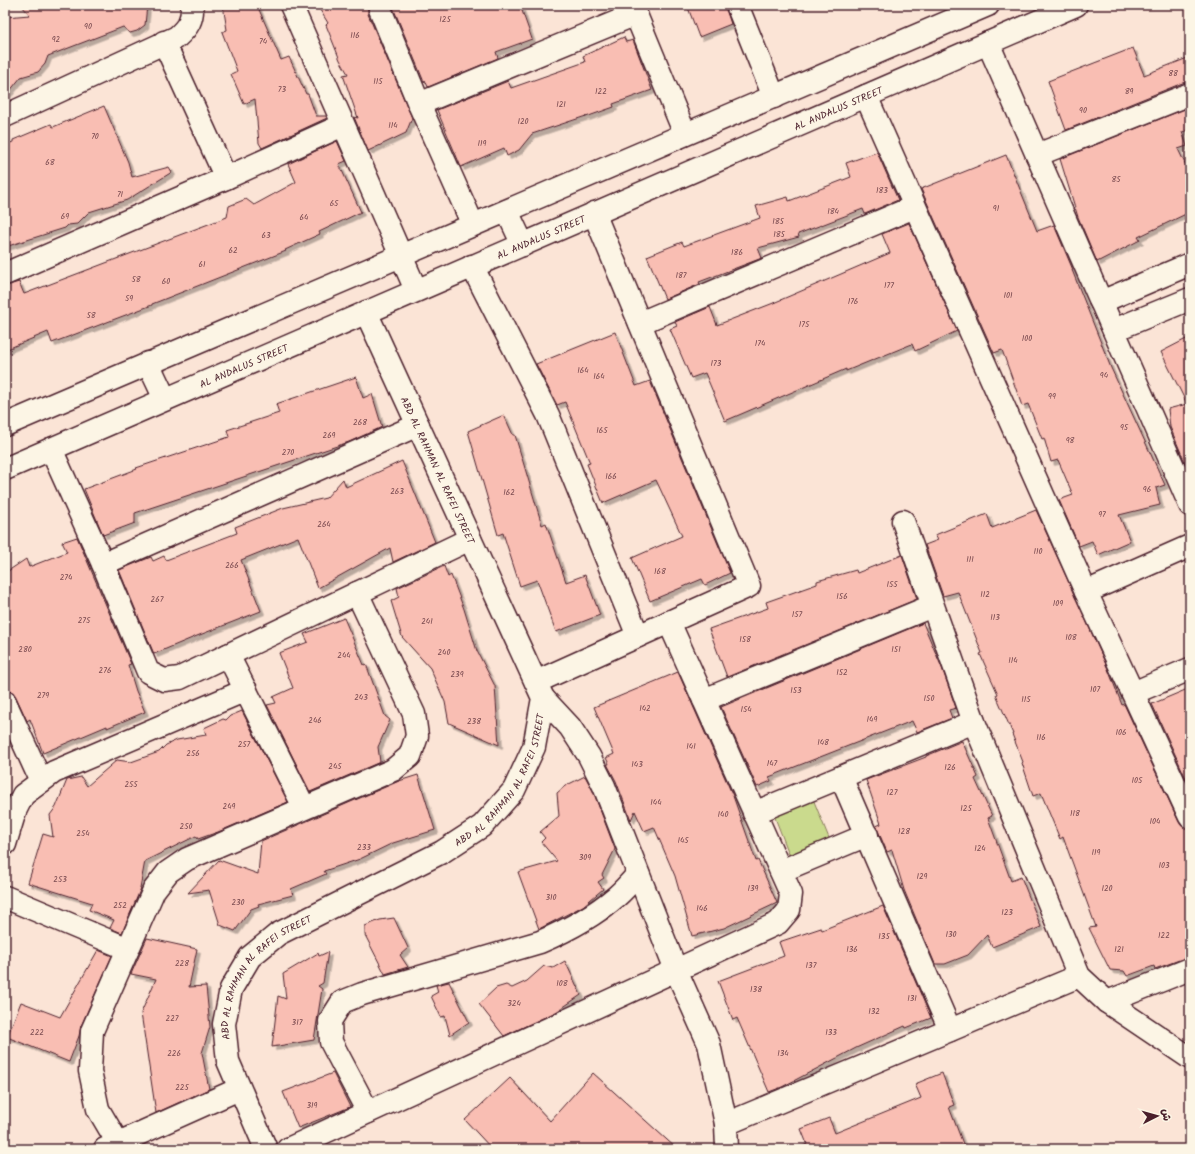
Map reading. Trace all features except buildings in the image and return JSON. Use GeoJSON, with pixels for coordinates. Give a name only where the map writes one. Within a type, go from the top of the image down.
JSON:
{"type":"FeatureCollection","features":[{"type":"Feature","properties":{"kind":"street"},"geometry":{"type":"LineString","coordinates":[[5,116],[177,37],[187,27],[193,14],[192,5]]}},
{"type":"Feature","properties":{"kind":"street"},"geometry":{"type":"LineString","coordinates":[[291,5],[416,290]]}},
{"type":"Feature","properties":{"kind":"street"},"geometry":{"type":"LineString","coordinates":[[380,5],[380,9],[419,104],[473,225]]}},
{"type":"Feature","properties":{"kind":"street"},"geometry":{"type":"LineString","coordinates":[[737,5],[774,97]]}},
{"type":"Feature","properties":{"kind":"street"},"geometry":{"type":"LineString","coordinates":[[5,425],[774,97],[943,14],[988,5]]}},
{"type":"Feature","properties":{"kind":"street","name":"AL ANDALUS STREET"},"geometry":{"type":"LineString","coordinates":[[5,469],[1076,5]]}},
{"type":"Feature","properties":{"kind":"street"},"geometry":{"type":"LineString","coordinates":[[419,104],[634,10],[685,134]]}},
{"type":"Feature","properties":{"kind":"street"},"geometry":{"type":"LineString","coordinates":[[164,42],[226,178]]}},
{"type":"Feature","properties":{"kind":"street"},"geometry":{"type":"LineString","coordinates":[[988,43],[1190,505]]}},
{"type":"Feature","properties":{"kind":"street"},"geometry":{"type":"LineString","coordinates":[[1037,155],[1190,94]]}},
{"type":"Feature","properties":{"kind":"street"},"geometry":{"type":"LineString","coordinates":[[866,96],[1086,592],[1190,817]]}},
{"type":"Feature","properties":{"kind":"street"},"geometry":{"type":"LineString","coordinates":[[5,274],[343,126]]}},
{"type":"Feature","properties":{"kind":"street"},"geometry":{"type":"LineString","coordinates":[[640,323],[914,207]]}},
{"type":"Feature","properties":{"kind":"street"},"geometry":{"type":"LineString","coordinates":[[507,211],[523,245]]}},
{"type":"Feature","properties":{"kind":"street"},"geometry":{"type":"LineString","coordinates":[[594,213],[750,586],[638,636],[540,690],[590,756],[604,786],[676,970],[709,1044],[726,1124],[727,1149]]}},
{"type":"Feature","properties":{"kind":"street"},"geometry":{"type":"LineString","coordinates":[[1101,302],[1190,264]]}},
{"type":"Feature","properties":{"kind":"street"},"geometry":{"type":"LineString","coordinates":[[472,266],[548,415],[638,636]]}},
{"type":"Feature","properties":{"kind":"street"},"geometry":{"type":"LineString","coordinates":[[1114,330],[1190,299]]}},
{"type":"Feature","properties":{"kind":"street","name":"ABD AL RAHMAN AL RAFEI STREET"},"geometry":{"type":"LineString","coordinates":[[266,1149],[228,1061],[224,1024],[231,989],[250,957],[278,934],[442,852],[482,826],[514,790],[534,747],[540,690],[366,312]]}},
{"type":"Feature","properties":{"kind":"street"},"geometry":{"type":"LineString","coordinates":[[148,363],[165,399]]}},
{"type":"Feature","properties":{"kind":"street"},"geometry":{"type":"LineString","coordinates":[[103,564],[418,425]]}},
{"type":"Feature","properties":{"kind":"street"},"geometry":{"type":"LineString","coordinates":[[51,448],[103,564],[148,672],[164,680],[180,678],[470,539]]}},
{"type":"Feature","properties":{"kind":"street"},"geometry":{"type":"LineString","coordinates":[[903,521],[974,722],[1079,976],[1107,1002],[1190,1058]]}},
{"type":"Feature","properties":{"kind":"street"},"geometry":{"type":"LineString","coordinates":[[1086,592],[1190,546]]}},
{"type":"Feature","properties":{"kind":"street"},"geometry":{"type":"LineString","coordinates":[[240,1090],[111,1146],[98,1109],[90,1071],[92,1031],[154,890],[168,872],[187,859],[392,770],[410,756],[417,736],[414,714],[357,593]]}},
{"type":"Feature","properties":{"kind":"street"},"geometry":{"type":"LineString","coordinates":[[704,700],[932,606]]}},
{"type":"Feature","properties":{"kind":"street"},"geometry":{"type":"LineString","coordinates":[[288,1149],[778,923],[789,910],[791,894],[669,622]]}},
{"type":"Feature","properties":{"kind":"street"},"geometry":{"type":"LineString","coordinates":[[228,654],[304,807]]}},
{"type":"Feature","properties":{"kind":"street"},"geometry":{"type":"LineString","coordinates":[[1133,693],[1190,669]]}},
{"type":"Feature","properties":{"kind":"street"},"geometry":{"type":"LineString","coordinates":[[5,808],[54,772],[246,690]]}},
{"type":"Feature","properties":{"kind":"street"},"geometry":{"type":"LineString","coordinates":[[5,702],[40,781]]}},
{"type":"Feature","properties":{"kind":"street"},"geometry":{"type":"LineString","coordinates":[[754,812],[974,722]]}},
{"type":"Feature","properties":{"kind":"street"},"geometry":{"type":"LineString","coordinates":[[841,777],[950,1030]]}},
{"type":"Feature","properties":{"kind":"street"},"geometry":{"type":"LineString","coordinates":[[5,844],[15,811],[23,795]]}},
{"type":"Feature","properties":{"kind":"street"},"geometry":{"type":"LineString","coordinates":[[781,871],[867,835]]}},
{"type":"Feature","properties":{"kind":"street"},"geometry":{"type":"LineString","coordinates":[[368,1112],[331,1042],[330,1021],[342,1002],[362,994],[540,942],[568,930],[594,914],[617,896],[638,874]]}},
{"type":"Feature","properties":{"kind":"street"},"geometry":{"type":"LineString","coordinates":[[5,897],[128,949]]}},
{"type":"Feature","properties":{"kind":"street"},"geometry":{"type":"LineString","coordinates":[[1107,1002],[1190,969]]}},
{"type":"Feature","properties":{"kind":"street"},"geometry":{"type":"LineString","coordinates":[[726,1124],[1079,976]]}},
{"type":"Feature","properties":{"kind":"green space"},"geometry":{"type":"Polygon","coordinates":[[[813,799],[831,843],[791,859],[774,815],[813,799]]]}}]}
